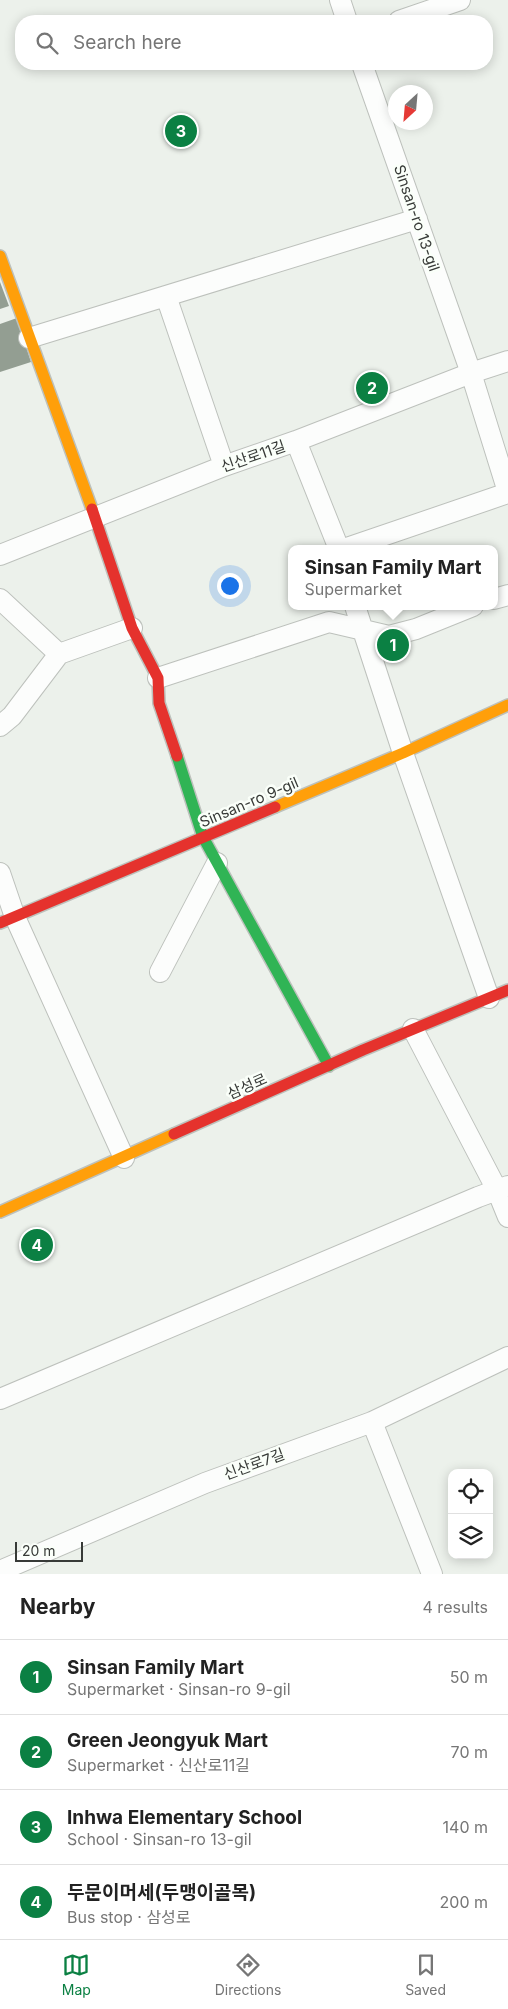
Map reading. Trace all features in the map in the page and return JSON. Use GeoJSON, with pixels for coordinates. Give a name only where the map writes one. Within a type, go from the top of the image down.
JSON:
{"type":"FeatureCollection","features":[{"type":"Feature","properties":{"kind":"street"},"geometry":{"type":"LineString","coordinates":[[340,0],[346,15]]}},
{"type":"Feature","properties":{"kind":"street"},"geometry":{"type":"LineString","coordinates":[[416,15],[460,0]]}},
{"type":"Feature","properties":{"kind":"street","name":"Sinsan-ro 13-gil"},"geometry":{"type":"LineString","coordinates":[[364,70],[471,373],[508,493]]}},
{"type":"Feature","properties":{"kind":"street"},"geometry":{"type":"LineString","coordinates":[[29,338],[417,219]]}},
{"type":"Feature","properties":{"kind":"street"},"geometry":{"type":"LineString","coordinates":[[0,256],[95,517],[132,628],[158,678],[159,703],[203,837],[329,1066]]}},
{"type":"Feature","properties":{"kind":"street"},"geometry":{"type":"LineString","coordinates":[[166,296],[224,466]]}},
{"type":"Feature","properties":{"kind":"street","name":"신산로11길"},"geometry":{"type":"LineString","coordinates":[[0,555],[224,466],[296,441],[471,373],[508,362]]}},
{"type":"Feature","properties":{"kind":"street"},"geometry":{"type":"LineString","coordinates":[[296,441],[337,545]]}},
{"type":"Feature","properties":{"kind":"street"},"geometry":{"type":"LineString","coordinates":[[356,545],[508,493]]}},
{"type":"Feature","properties":{"kind":"street"},"geometry":{"type":"LineString","coordinates":[[0,599],[59,654]]}},
{"type":"Feature","properties":{"kind":"street"},"geometry":{"type":"LineString","coordinates":[[356,610],[403,753],[489,998]]}},
{"type":"Feature","properties":{"kind":"street"},"geometry":{"type":"LineString","coordinates":[[158,678],[329,622],[390,636],[416,629],[464,610]]}},
{"type":"Feature","properties":{"kind":"street"},"geometry":{"type":"LineString","coordinates":[[0,726],[12,716],[59,654],[132,628]]}},
{"type":"Feature","properties":{"kind":"street","name":"Sinsan-ro 9-gil"},"geometry":{"type":"LineString","coordinates":[[8,920],[403,753],[508,705]]}},
{"type":"Feature","properties":{"kind":"street"},"geometry":{"type":"LineString","coordinates":[[160,972],[217,863]]}},
{"type":"Feature","properties":{"kind":"street"},"geometry":{"type":"LineString","coordinates":[[0,873],[8,920],[124,1158]]}},
{"type":"Feature","properties":{"kind":"street","name":"삼성로"},"geometry":{"type":"LineString","coordinates":[[0,1212],[413,1029],[508,990]]}},
{"type":"Feature","properties":{"kind":"street"},"geometry":{"type":"LineString","coordinates":[[413,1029],[503,1188],[508,1217]]}},
{"type":"Feature","properties":{"kind":"street"},"geometry":{"type":"LineString","coordinates":[[0,1399],[503,1188]]}},
{"type":"Feature","properties":{"kind":"street","name":"신산로7길"},"geometry":{"type":"LineString","coordinates":[[0,1571],[205,1483],[372,1422],[508,1357]]}},
{"type":"Feature","properties":{"kind":"street"},"geometry":{"type":"LineString","coordinates":[[372,1422],[432,1574]]}},
{"type":"Feature","properties":{"kind":"building"},"geometry":{"type":"Polygon","coordinates":[[[0,282],[9,306],[0,309],[0,282]]]}},
{"type":"Feature","properties":{"kind":"building"},"geometry":{"type":"Polygon","coordinates":[[[17,318],[31,362],[0,372],[0,324],[17,318]]]}},
{"type":"Feature","properties":{"kind":"traffic: fast"},"geometry":{"type":"LineString","coordinates":[[177,756],[203,837],[329,1066]]}},
{"type":"Feature","properties":{"kind":"traffic: slow"},"geometry":{"type":"LineString","coordinates":[[0,256],[92,509]]}},
{"type":"Feature","properties":{"kind":"traffic: slow"},"geometry":{"type":"LineString","coordinates":[[275,807],[403,753],[508,705]]}},
{"type":"Feature","properties":{"kind":"traffic: slow"},"geometry":{"type":"LineString","coordinates":[[0,1212],[174,1134]]}},
{"type":"Feature","properties":{"kind":"traffic: jam"},"geometry":{"type":"LineString","coordinates":[[92,509],[132,628],[158,678],[159,703],[177,756]]}},
{"type":"Feature","properties":{"kind":"traffic: jam"},"geometry":{"type":"LineString","coordinates":[[0,923],[275,807]]}},
{"type":"Feature","properties":{"kind":"traffic: jam"},"geometry":{"type":"LineString","coordinates":[[174,1134],[363,1050],[508,990]]}},
{"type":"Feature","properties":{"kind":"place","name":"Inhwa Elementary School"},"geometry":{"type":"Point","coordinates":[181,131]}},
{"type":"Feature","properties":{"kind":"place","name":"Green Jeongyuk Mart"},"geometry":{"type":"Point","coordinates":[372,388]}},
{"type":"Feature","properties":{"kind":"place","name":"Sinsan Family Mart"},"geometry":{"type":"Point","coordinates":[393,645]}},
{"type":"Feature","properties":{"kind":"place","name":"두문이머세(두맹이골목)"},"geometry":{"type":"Point","coordinates":[37,1245]}}]}
